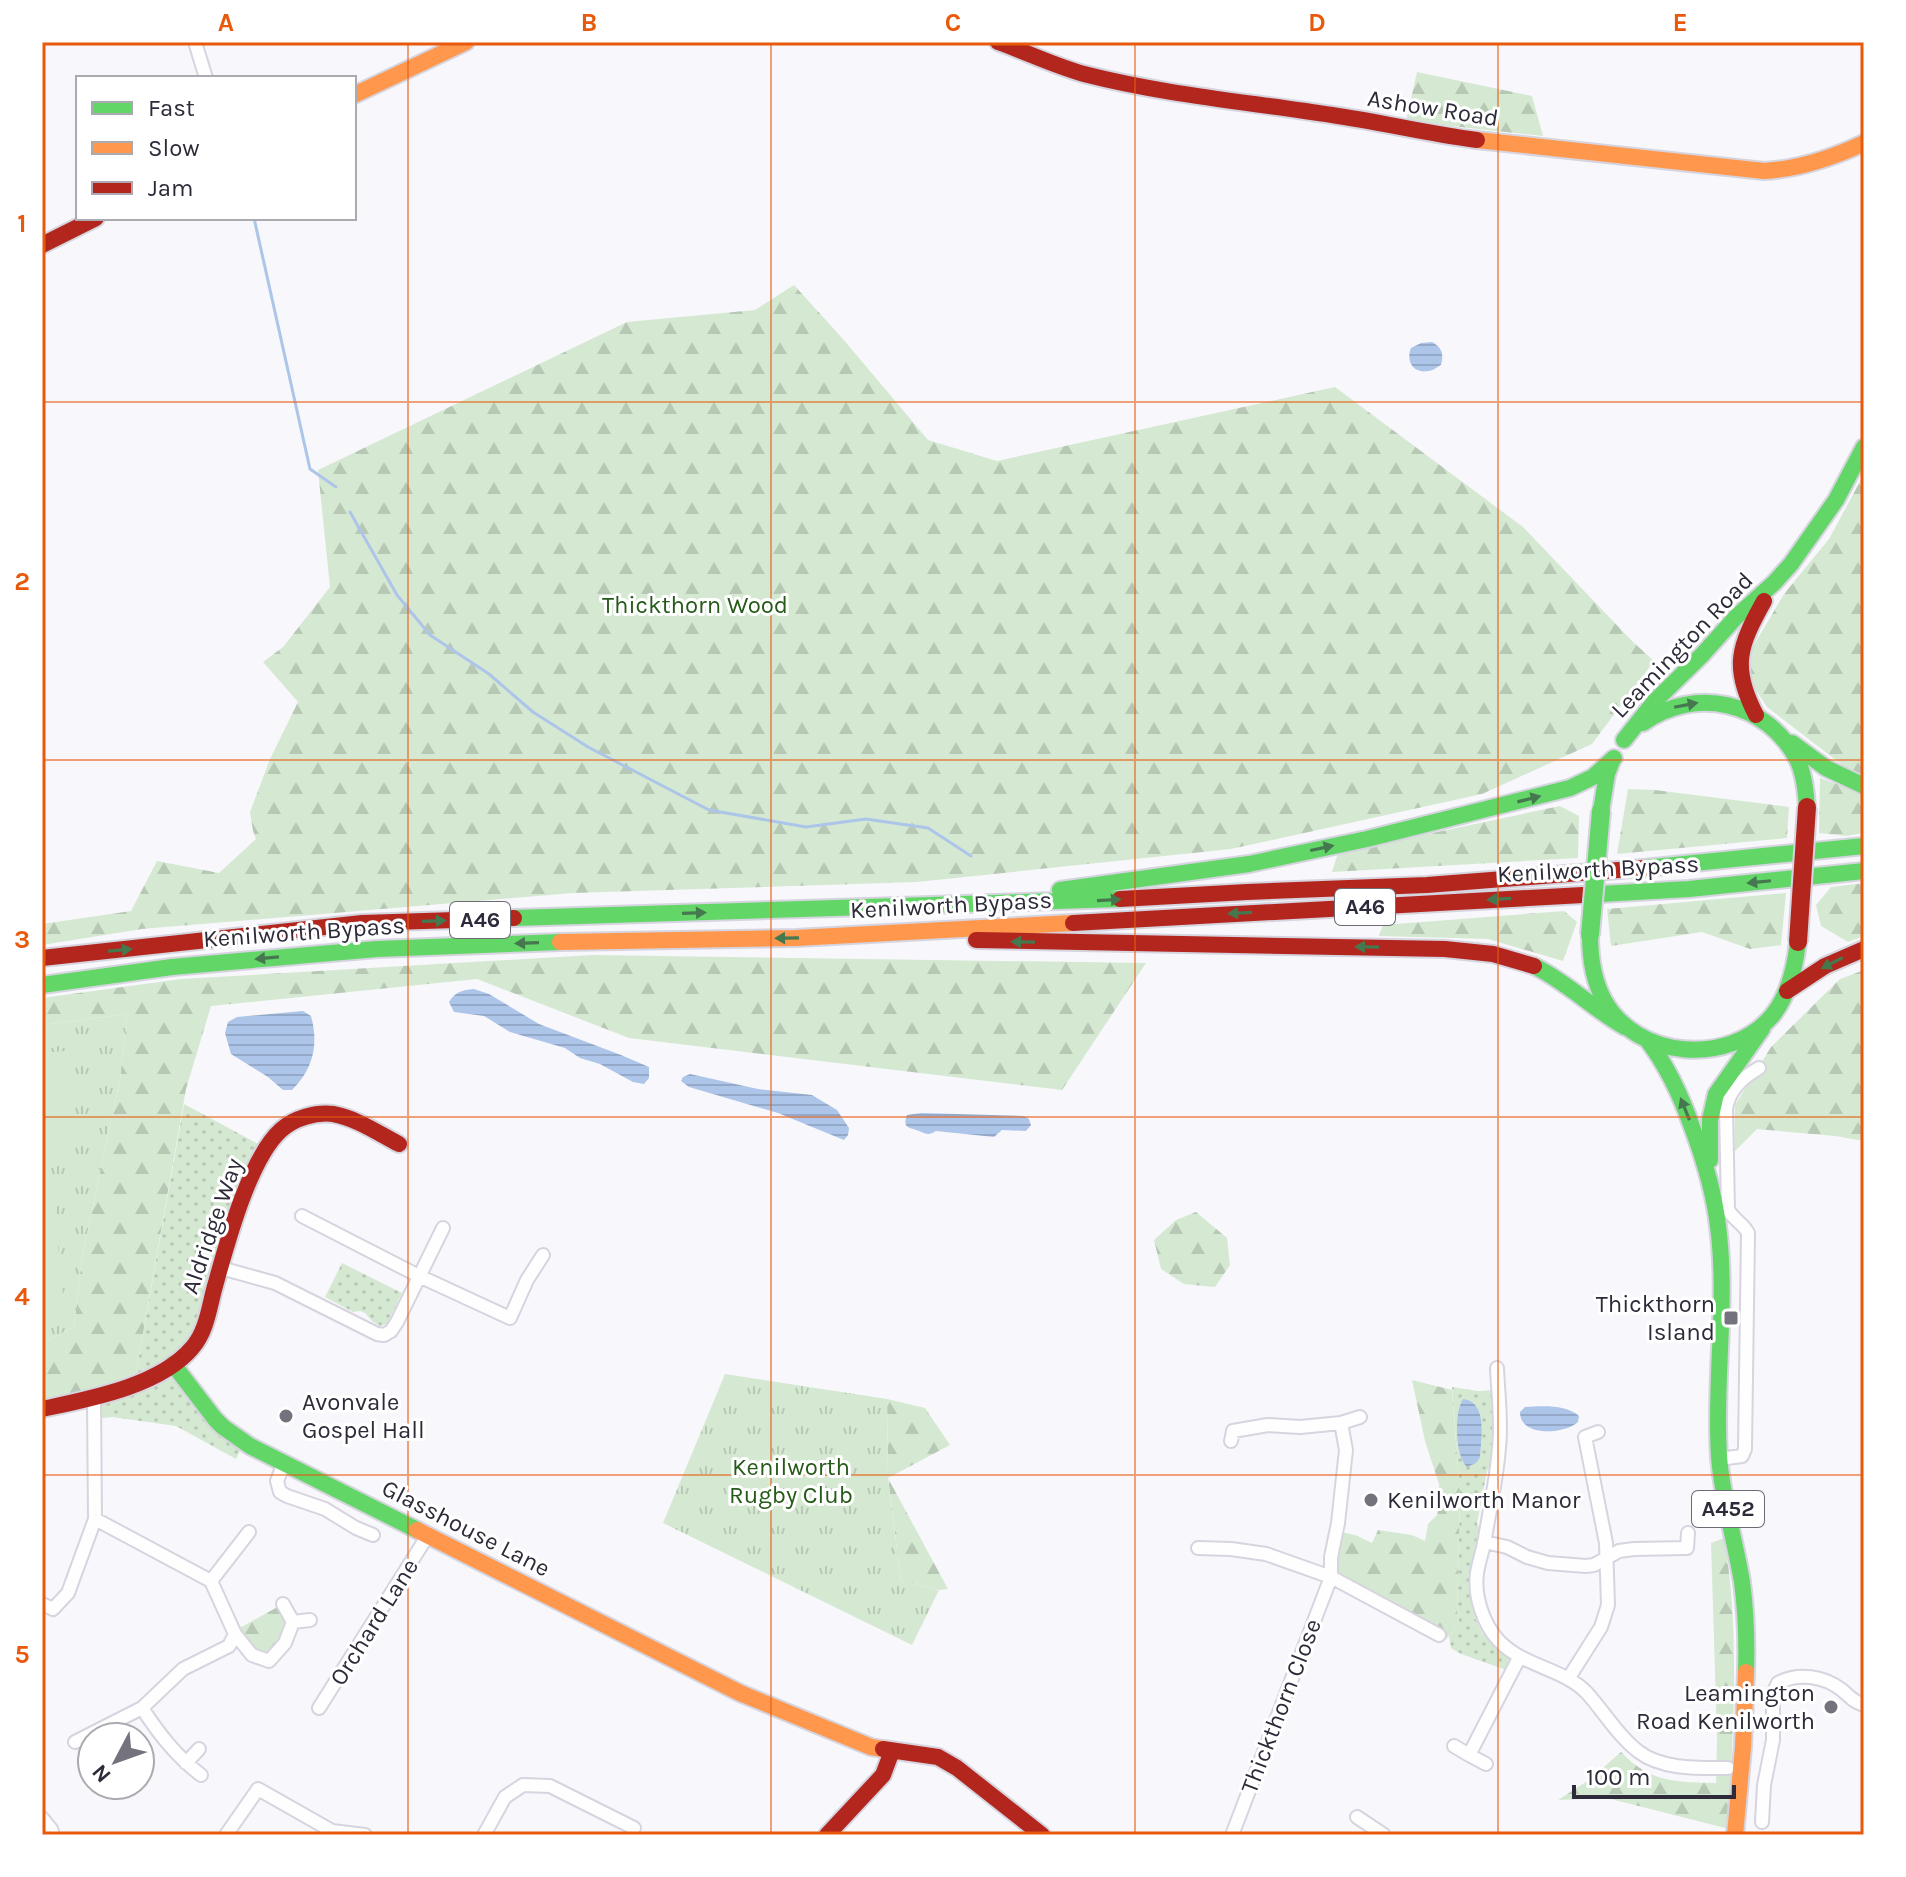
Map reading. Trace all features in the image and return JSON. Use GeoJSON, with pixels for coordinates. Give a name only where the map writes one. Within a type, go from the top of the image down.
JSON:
{"type":"FeatureCollection","features":[{"type":"Feature","properties":{"kind":"main road"},"geometry":{"type":"LineString","coordinates":[[356,94],[466,42]]}},
{"type":"Feature","properties":{"kind":"main road","name":"Ashow Road"},"geometry":{"type":"LineString","coordinates":[[998,42],[1082,73],[1153,89],[1544,149],[1737,169],[1779,170],[1824,160],[1864,143]]}},
{"type":"Feature","properties":{"kind":"main road"},"geometry":{"type":"LineString","coordinates":[[42,245],[92,220]]}},
{"type":"Feature","properties":{"kind":"main road","name":"Leamington Road"},"geometry":{"type":"LineString","coordinates":[[1624,740],[1655,701],[1736,617],[1774,583],[1797,556],[1847,480],[1864,447]]}},
{"type":"Feature","properties":{"kind":"main road","name":"Leamington Road"},"geometry":{"type":"LineString","coordinates":[[1756,715],[1744,689],[1740,658],[1747,631],[1774,583]]}},
{"type":"Feature","properties":{"kind":"main road"},"geometry":{"type":"LineString","coordinates":[[1625,1027],[1597,987],[1589,957],[1601,811],[1607,774],[1624,740],[1657,714],[1685,703],[1714,703],[1756,715],[1822,767],[1864,786]]}},
{"type":"Feature","properties":{"kind":"main road"},"geometry":{"type":"LineString","coordinates":[[865,934],[1010,942],[1430,948],[1492,952],[1510,956],[1544,971],[1602,1014],[1648,1041],[1678,1049],[1706,1050],[1734,1043],[1771,1017],[1787,991],[1795,968],[1806,789],[1797,759],[1772,727]]}},
{"type":"Feature","properties":{"kind":"main road"},"geometry":{"type":"LineString","coordinates":[[920,906],[1249,864],[1570,788],[1593,777],[1614,758]]}},
{"type":"Feature","properties":{"kind":"main road","name":"Kenilworth Bypass"},"geometry":{"type":"LineString","coordinates":[[42,958],[362,923],[1093,901],[1427,885],[1693,864],[1864,846]]}},
{"type":"Feature","properties":{"kind":"main road","name":"Kenilworth Bypass"},"geometry":{"type":"LineString","coordinates":[[42,985],[172,967],[377,949],[584,941],[796,938],[1689,889],[1864,871]]}},
{"type":"Feature","properties":{"kind":"main road"},"geometry":{"type":"LineString","coordinates":[[1787,991],[1825,966],[1864,949]]}},
{"type":"Feature","properties":{"kind":"main road","name":"A452"},"geometry":{"type":"LineString","coordinates":[[1735,1835],[1746,1669],[1745,1613],[1739,1562],[1719,1459],[1717,1403],[1722,1296],[1709,1129],[1713,1102],[1719,1088],[1771,1017]]}},
{"type":"Feature","properties":{"kind":"main road","name":"A452"},"geometry":{"type":"LineString","coordinates":[[1648,1041],[1665,1063],[1682,1101],[1711,1183]]}},
{"type":"Feature","properties":{"kind":"main road","name":"Aldridge Way"},"geometry":{"type":"LineString","coordinates":[[173,1364],[192,1348],[200,1335],[234,1223],[269,1144],[280,1130],[319,1114],[334,1115],[399,1144]]}},
{"type":"Feature","properties":{"kind":"main road"},"geometry":{"type":"LineString","coordinates":[[42,1409],[94,1399],[173,1364]]}},
{"type":"Feature","properties":{"kind":"main road","name":"Glasshouse Lane"},"geometry":{"type":"LineString","coordinates":[[173,1364],[223,1427],[250,1446],[740,1693],[871,1747],[938,1757],[957,1768],[1042,1835]]}},
{"type":"Feature","properties":{"kind":"main road"},"geometry":{"type":"LineString","coordinates":[[827,1835],[883,1775],[892,1751]]}},
{"type":"Feature","properties":{"kind":"street"},"geometry":{"type":"LineString","coordinates":[[195,42],[205,76]]}},
{"type":"Feature","properties":{"kind":"street"},"geometry":{"type":"LineString","coordinates":[[1719,1459],[1742,1456],[1745,1449],[1747,1230],[1728,1209],[1726,1109],[1736,1085],[1759,1068]]}},
{"type":"Feature","properties":{"kind":"street"},"geometry":{"type":"LineString","coordinates":[[302,1216],[510,1318],[527,1280],[543,1255]]}},
{"type":"Feature","properties":{"kind":"street"},"geometry":{"type":"LineString","coordinates":[[221,1268],[275,1283],[384,1335],[393,1329],[443,1228]]}},
{"type":"Feature","properties":{"kind":"street"},"geometry":{"type":"LineString","coordinates":[[1721,1265],[1748,1266]]}},
{"type":"Feature","properties":{"kind":"street"},"geometry":{"type":"LineString","coordinates":[[1497,1368],[1500,1445],[1477,1578],[1486,1623],[1498,1640],[1519,1658],[1568,1679],[1583,1690],[1638,1752],[1652,1760],[1693,1767],[1728,1768],[1736,1774],[1740,1784]]}},
{"type":"Feature","properties":{"kind":"street"},"geometry":{"type":"LineString","coordinates":[[42,1604],[53,1609],[68,1593],[95,1519],[94,1399]]}},
{"type":"Feature","properties":{"kind":"street"},"geometry":{"type":"LineString","coordinates":[[1230,1431],[1268,1425],[1300,1427],[1341,1423],[1360,1417]]}},
{"type":"Feature","properties":{"kind":"street","name":"Thickthorn Close"},"geometry":{"type":"LineString","coordinates":[[1232,1835],[1331,1577],[1346,1450],[1341,1423]]}},
{"type":"Feature","properties":{"kind":"street"},"geometry":{"type":"LineString","coordinates":[[1568,1679],[1601,1627],[1608,1605],[1602,1515],[1578,1438],[1598,1432]]}},
{"type":"Feature","properties":{"kind":"street"},"geometry":{"type":"LineString","coordinates":[[284,1463],[277,1481],[280,1492],[325,1509],[373,1535]]}},
{"type":"Feature","properties":{"kind":"street"},"geometry":{"type":"LineString","coordinates":[[95,1519],[211,1581],[235,1634],[252,1655],[269,1661],[285,1643],[293,1622],[283,1604]]}},
{"type":"Feature","properties":{"kind":"street"},"geometry":{"type":"LineString","coordinates":[[211,1581],[249,1532]]}},
{"type":"Feature","properties":{"kind":"street"},"geometry":{"type":"LineString","coordinates":[[1484,1542],[1507,1547],[1548,1563],[1586,1566],[1594,1565],[1619,1551],[1634,1549],[1687,1553],[1688,1533]]}},
{"type":"Feature","properties":{"kind":"street","name":"Orchard Lane"},"geometry":{"type":"LineString","coordinates":[[319,1708],[428,1535]]}},
{"type":"Feature","properties":{"kind":"street"},"geometry":{"type":"LineString","coordinates":[[1198,1548],[1266,1554],[1331,1577],[1439,1635]]}},
{"type":"Feature","properties":{"kind":"street"},"geometry":{"type":"LineString","coordinates":[[293,1622],[310,1620]]}},
{"type":"Feature","properties":{"kind":"street"},"geometry":{"type":"LineString","coordinates":[[75,1742],[142,1708],[183,1669],[229,1646],[235,1634]]}},
{"type":"Feature","properties":{"kind":"street"},"geometry":{"type":"LineString","coordinates":[[1469,1755],[1519,1658]]}},
{"type":"Feature","properties":{"kind":"street"},"geometry":{"type":"LineString","coordinates":[[1762,1822],[1764,1785],[1773,1740],[1773,1693],[1780,1675],[1825,1681],[1864,1705]]}},
{"type":"Feature","properties":{"kind":"street"},"geometry":{"type":"LineString","coordinates":[[142,1708],[166,1742],[201,1775]]}},
{"type":"Feature","properties":{"kind":"street"},"geometry":{"type":"LineString","coordinates":[[1454,1746],[1486,1764]]}},
{"type":"Feature","properties":{"kind":"street"},"geometry":{"type":"LineString","coordinates":[[186,1763],[199,1749]]}},
{"type":"Feature","properties":{"kind":"street"},"geometry":{"type":"LineString","coordinates":[[1728,1768],[1742,1754]]}},
{"type":"Feature","properties":{"kind":"street"},"geometry":{"type":"LineString","coordinates":[[484,1835],[505,1797],[523,1785],[550,1786],[634,1828]]}},
{"type":"Feature","properties":{"kind":"street"},"geometry":{"type":"LineString","coordinates":[[226,1835],[258,1789],[332,1831],[365,1835]]}},
{"type":"Feature","properties":{"kind":"street"},"geometry":{"type":"LineString","coordinates":[[1357,1817],[1384,1835]]}},
{"type":"Feature","properties":{"kind":"street"},"geometry":{"type":"LineString","coordinates":[[42,1818],[53,1835]]}},
{"type":"Feature","properties":{"kind":"green space"},"geometry":{"type":"Polygon","coordinates":[[[1417,72],[1532,96],[1543,136],[1406,121],[1417,72]]]}},
{"type":"Feature","properties":{"kind":"green space","name":"Thickthorn Wood"},"geometry":{"type":"Polygon","coordinates":[[[794,285],[928,440],[997,461],[1335,387],[1523,527],[1654,661],[1592,744],[1482,794],[1231,849],[917,882],[573,893],[142,929],[42,945],[42,924],[131,911],[157,861],[219,873],[256,839],[250,812],[270,759],[298,702],[263,662],[283,647],[330,587],[318,470],[627,322],[755,310],[794,285]]]}},
{"type":"Feature","properties":{"kind":"green space"},"geometry":{"type":"Polygon","coordinates":[[[1864,474],[1864,774],[1850,771],[1767,707],[1749,680],[1748,655],[1784,594],[1829,539],[1864,474]]]}},
{"type":"Feature","properties":{"kind":"green space"},"geometry":{"type":"Polygon","coordinates":[[[1820,778],[1864,794],[1864,833],[1846,836],[1819,833],[1820,778]]]}},
{"type":"Feature","properties":{"kind":"green space"},"geometry":{"type":"Polygon","coordinates":[[[1628,789],[1789,807],[1787,838],[1617,854],[1628,789]]]}},
{"type":"Feature","properties":{"kind":"green space"},"geometry":{"type":"Polygon","coordinates":[[[1560,806],[1579,816],[1578,858],[1332,872],[1338,853],[1560,806]]]}},
{"type":"Feature","properties":{"kind":"green space"},"geometry":{"type":"Polygon","coordinates":[[[1864,883],[1864,936],[1848,942],[1821,926],[1816,905],[1831,887],[1864,883]]]}},
{"type":"Feature","properties":{"kind":"green space"},"geometry":{"type":"Polygon","coordinates":[[[1786,893],[1781,945],[1750,949],[1702,932],[1611,946],[1607,909],[1786,893]]]}},
{"type":"Feature","properties":{"kind":"green space"},"geometry":{"type":"Polygon","coordinates":[[[1564,911],[1577,922],[1563,961],[1488,939],[1379,936],[1383,925],[1564,911]]]}},
{"type":"Feature","properties":{"kind":"green space"},"geometry":{"type":"Polygon","coordinates":[[[593,955],[1146,963],[1062,1090],[629,1038],[477,979],[211,1006],[186,1089],[136,1373],[94,1393],[42,1400],[42,1343],[74,1327],[82,1257],[120,1079],[127,1014],[42,1025],[42,998],[181,979],[593,955]]]}},
{"type":"Feature","properties":{"kind":"green space"},"geometry":{"type":"Polygon","coordinates":[[[1864,970],[1864,1141],[1757,1129],[1734,1152],[1735,1105],[1771,1047],[1840,979],[1864,970]]]}},
{"type":"Feature","properties":{"kind":"green space"},"geometry":{"type":"Polygon","coordinates":[[[127,1014],[120,1079],[82,1257],[74,1327],[42,1343],[42,1025],[127,1014]]]}},
{"type":"Feature","properties":{"kind":"green space"},"geometry":{"type":"Polygon","coordinates":[[[64,1051],[75,1162],[42,1165],[42,1053],[64,1051]]]}},
{"type":"Feature","properties":{"kind":"green space"},"geometry":{"type":"Polygon","coordinates":[[[184,1104],[260,1145],[201,1316],[189,1341],[167,1362],[138,1377],[136,1373],[184,1104]]]}},
{"type":"Feature","properties":{"kind":"green space"},"geometry":{"type":"Polygon","coordinates":[[[53,1194],[64,1305],[42,1307],[42,1195],[53,1194]]]}},
{"type":"Feature","properties":{"kind":"green space"},"geometry":{"type":"Polygon","coordinates":[[[1196,1212],[1227,1238],[1230,1265],[1215,1287],[1184,1284],[1161,1269],[1154,1240],[1176,1220],[1196,1212]]]}},
{"type":"Feature","properties":{"kind":"green space"},"geometry":{"type":"Polygon","coordinates":[[[342,1263],[402,1293],[387,1324],[380,1326],[365,1313],[353,1312],[325,1297],[342,1263]]]}},
{"type":"Feature","properties":{"kind":"green space"},"geometry":{"type":"Polygon","coordinates":[[[173,1364],[244,1443],[236,1459],[176,1426],[112,1417],[94,1419],[94,1399],[173,1364]]]}},
{"type":"Feature","properties":{"kind":"green space","name":"Kenilworth Rugby Club"},"geometry":{"type":"Polygon","coordinates":[[[725,1374],[887,1399],[888,1478],[901,1581],[939,1590],[912,1645],[663,1523],[725,1374]]]}},
{"type":"Feature","properties":{"kind":"green space"},"geometry":{"type":"Polygon","coordinates":[[[1412,1380],[1452,1390],[1460,1495],[1459,1621],[1446,1639],[1331,1577],[1337,1531],[1372,1543],[1378,1530],[1412,1535],[1425,1541],[1428,1524],[1437,1515],[1439,1484],[1425,1441],[1412,1380]]]}},
{"type":"Feature","properties":{"kind":"green space"},"geometry":{"type":"Polygon","coordinates":[[[1452,1387],[1495,1390],[1493,1459],[1487,1471],[1477,1524],[1480,1529],[1475,1563],[1475,1618],[1483,1634],[1488,1634],[1510,1657],[1506,1670],[1451,1648],[1449,1636],[1459,1621],[1460,1495],[1452,1387]]]}},
{"type":"Feature","properties":{"kind":"green space"},"geometry":{"type":"Polygon","coordinates":[[[887,1399],[925,1408],[950,1445],[888,1478],[888,1477],[887,1399]]]}},
{"type":"Feature","properties":{"kind":"green space"},"geometry":{"type":"Polygon","coordinates":[[[888,1478],[948,1589],[939,1590],[901,1581],[888,1478]]]}},
{"type":"Feature","properties":{"kind":"green space"},"geometry":{"type":"Polygon","coordinates":[[[1724,1538],[1734,1647],[1729,1829],[1607,1798],[1558,1800],[1589,1780],[1621,1752],[1643,1770],[1665,1779],[1716,1783],[1711,1543],[1724,1538]]]}},
{"type":"Feature","properties":{"kind":"green space"},"geometry":{"type":"Polygon","coordinates":[[[283,1604],[293,1622],[269,1661],[252,1655],[234,1631],[283,1604]]]}},
{"type":"Feature","properties":{"kind":"water"},"geometry":{"type":"Polygon","coordinates":[[[1432,342],[1441,351],[1441,365],[1430,371],[1414,368],[1410,361],[1411,348],[1432,342]]]}},
{"type":"Feature","properties":{"kind":"water"},"geometry":{"type":"Polygon","coordinates":[[[474,989],[489,994],[539,1024],[649,1067],[649,1078],[644,1084],[633,1082],[565,1048],[510,1032],[484,1016],[454,1012],[449,1002],[451,999],[459,992],[474,989]]]}},
{"type":"Feature","properties":{"kind":"water"},"geometry":{"type":"Polygon","coordinates":[[[303,1011],[311,1016],[314,1047],[305,1074],[292,1090],[283,1090],[231,1054],[225,1033],[228,1022],[237,1017],[303,1011]]]}},
{"type":"Feature","properties":{"kind":"water"},"geometry":{"type":"Polygon","coordinates":[[[690,1074],[758,1089],[812,1095],[837,1110],[849,1128],[848,1135],[844,1140],[778,1113],[689,1087],[681,1081],[690,1074]]]}},
{"type":"Feature","properties":{"kind":"water"},"geometry":{"type":"Polygon","coordinates":[[[907,1115],[1024,1116],[1031,1125],[1026,1131],[1002,1130],[994,1137],[936,1131],[928,1134],[906,1125],[907,1115]]]}},
{"type":"Feature","properties":{"kind":"water"},"geometry":{"type":"Polygon","coordinates":[[[1463,1399],[1476,1407],[1482,1431],[1480,1457],[1467,1467],[1460,1454],[1457,1434],[1463,1399]]]}},
{"type":"Feature","properties":{"kind":"water"},"geometry":{"type":"Polygon","coordinates":[[[1525,1407],[1567,1409],[1579,1416],[1578,1422],[1554,1431],[1535,1430],[1522,1420],[1520,1412],[1525,1407]]]}},
{"type":"Feature","properties":{"kind":"waterway"},"geometry":{"type":"LineString","coordinates":[[254,220],[310,469],[336,487]]}},
{"type":"Feature","properties":{"kind":"waterway"},"geometry":{"type":"LineString","coordinates":[[350,512],[397,595],[430,635],[489,674],[533,712],[588,747],[709,810],[806,827],[866,819],[928,828],[971,856]]}},
{"type":"Feature","properties":{"kind":"traffic: fast"},"geometry":{"type":"LineString","coordinates":[[1624,740],[1655,701],[1791,564],[1836,500],[1864,447]]}},
{"type":"Feature","properties":{"kind":"traffic: fast"},"geometry":{"type":"LineString","coordinates":[[1643,723],[1685,705],[1728,705],[1748,712],[1784,739],[1797,759],[1803,776],[1807,807]]}},
{"type":"Feature","properties":{"kind":"traffic: fast"},"geometry":{"type":"LineString","coordinates":[[1792,743],[1826,768],[1864,786]]}},
{"type":"Feature","properties":{"kind":"traffic: fast"},"geometry":{"type":"LineString","coordinates":[[1060,890],[1249,864],[1367,839],[1570,788],[1593,777],[1614,758]]}},
{"type":"Feature","properties":{"kind":"traffic: fast"},"geometry":{"type":"LineString","coordinates":[[1601,811],[1612,761]]}},
{"type":"Feature","properties":{"kind":"traffic: fast"},"geometry":{"type":"LineString","coordinates":[[1590,935],[1601,811]]}},
{"type":"Feature","properties":{"kind":"traffic: fast"},"geometry":{"type":"LineString","coordinates":[[1644,868],[1864,846]]}},
{"type":"Feature","properties":{"kind":"traffic: fast"},"geometry":{"type":"LineString","coordinates":[[1583,895],[1689,889],[1864,871]]}},
{"type":"Feature","properties":{"kind":"traffic: fast"},"geometry":{"type":"LineString","coordinates":[[514,918],[1120,899]]}},
{"type":"Feature","properties":{"kind":"traffic: fast"},"geometry":{"type":"LineString","coordinates":[[1590,935],[1597,985],[1619,1020],[1638,1035],[1684,1049],[1708,1049],[1732,1043],[1754,1032],[1772,1016],[1790,981],[1798,942]]}},
{"type":"Feature","properties":{"kind":"traffic: fast"},"geometry":{"type":"LineString","coordinates":[[42,985],[172,967],[377,949],[560,942]]}},
{"type":"Feature","properties":{"kind":"traffic: fast"},"geometry":{"type":"LineString","coordinates":[[1534,966],[1625,1027]]}},
{"type":"Feature","properties":{"kind":"traffic: fast"},"geometry":{"type":"LineString","coordinates":[[1710,1160],[1710,1120],[1716,1094],[1762,1029]]}},
{"type":"Feature","properties":{"kind":"traffic: fast"},"geometry":{"type":"LineString","coordinates":[[1648,1041],[1668,1071],[1683,1104],[1704,1163],[1716,1213],[1722,1284],[1719,1456],[1742,1582],[1746,1672]]}},
{"type":"Feature","properties":{"kind":"traffic: fast"},"geometry":{"type":"LineString","coordinates":[[173,1364],[215,1419],[250,1446],[417,1530]]}},
{"type":"Feature","properties":{"kind":"traffic: slow"},"geometry":{"type":"LineString","coordinates":[[356,94],[466,42]]}},
{"type":"Feature","properties":{"kind":"traffic: slow"},"geometry":{"type":"LineString","coordinates":[[1477,140],[1764,171],[1816,162],[1864,143]]}},
{"type":"Feature","properties":{"kind":"traffic: slow"},"geometry":{"type":"LineString","coordinates":[[560,942],[796,938],[1073,923]]}},
{"type":"Feature","properties":{"kind":"traffic: slow"},"geometry":{"type":"LineString","coordinates":[[417,1530],[740,1693],[871,1747],[883,1749]]}},
{"type":"Feature","properties":{"kind":"traffic: slow"},"geometry":{"type":"LineString","coordinates":[[1735,1835],[1746,1672]]}},
{"type":"Feature","properties":{"kind":"traffic: jam"},"geometry":{"type":"LineString","coordinates":[[998,42],[1073,71],[1115,81],[1477,140]]}},
{"type":"Feature","properties":{"kind":"traffic: jam"},"geometry":{"type":"LineString","coordinates":[[42,245],[92,220]]}},
{"type":"Feature","properties":{"kind":"traffic: jam"},"geometry":{"type":"LineString","coordinates":[[1756,715],[1743,683],[1741,657],[1749,631],[1764,601]]}},
{"type":"Feature","properties":{"kind":"traffic: jam"},"geometry":{"type":"LineString","coordinates":[[1798,942],[1807,807]]}},
{"type":"Feature","properties":{"kind":"traffic: jam"},"geometry":{"type":"LineString","coordinates":[[1120,899],[1427,885],[1644,868]]}},
{"type":"Feature","properties":{"kind":"traffic: jam"},"geometry":{"type":"LineString","coordinates":[[1073,923],[1583,895]]}},
{"type":"Feature","properties":{"kind":"traffic: jam"},"geometry":{"type":"LineString","coordinates":[[42,958],[362,923],[514,918]]}},
{"type":"Feature","properties":{"kind":"traffic: jam"},"geometry":{"type":"LineString","coordinates":[[976,940],[1445,949],[1493,954],[1534,966]]}},
{"type":"Feature","properties":{"kind":"traffic: jam"},"geometry":{"type":"LineString","coordinates":[[1787,991],[1825,966],[1864,949]]}},
{"type":"Feature","properties":{"kind":"traffic: jam"},"geometry":{"type":"LineString","coordinates":[[42,1409],[102,1395],[143,1381],[162,1372],[192,1348],[204,1326],[249,1181],[269,1143],[286,1126],[306,1117],[333,1114],[358,1122],[399,1144]]}},
{"type":"Feature","properties":{"kind":"traffic: jam"},"geometry":{"type":"LineString","coordinates":[[883,1749],[938,1757],[957,1768],[1042,1835]]}},
{"type":"Feature","properties":{"kind":"traffic: jam"},"geometry":{"type":"LineString","coordinates":[[827,1835],[883,1775],[892,1751]]}},
{"type":"Feature","properties":{"kind":"place","name":"Thickthorn Island"},"geometry":{"type":"Point","coordinates":[1731,1318]}},
{"type":"Feature","properties":{"kind":"place","name":"Avonvale Gospel Hall"},"geometry":{"type":"Point","coordinates":[286,1416]}},
{"type":"Feature","properties":{"kind":"place","name":"Kenilworth Manor"},"geometry":{"type":"Point","coordinates":[1371,1500]}},
{"type":"Feature","properties":{"kind":"place","name":"Leamington Road Kenilworth"},"geometry":{"type":"Point","coordinates":[1831,1707]}}]}
